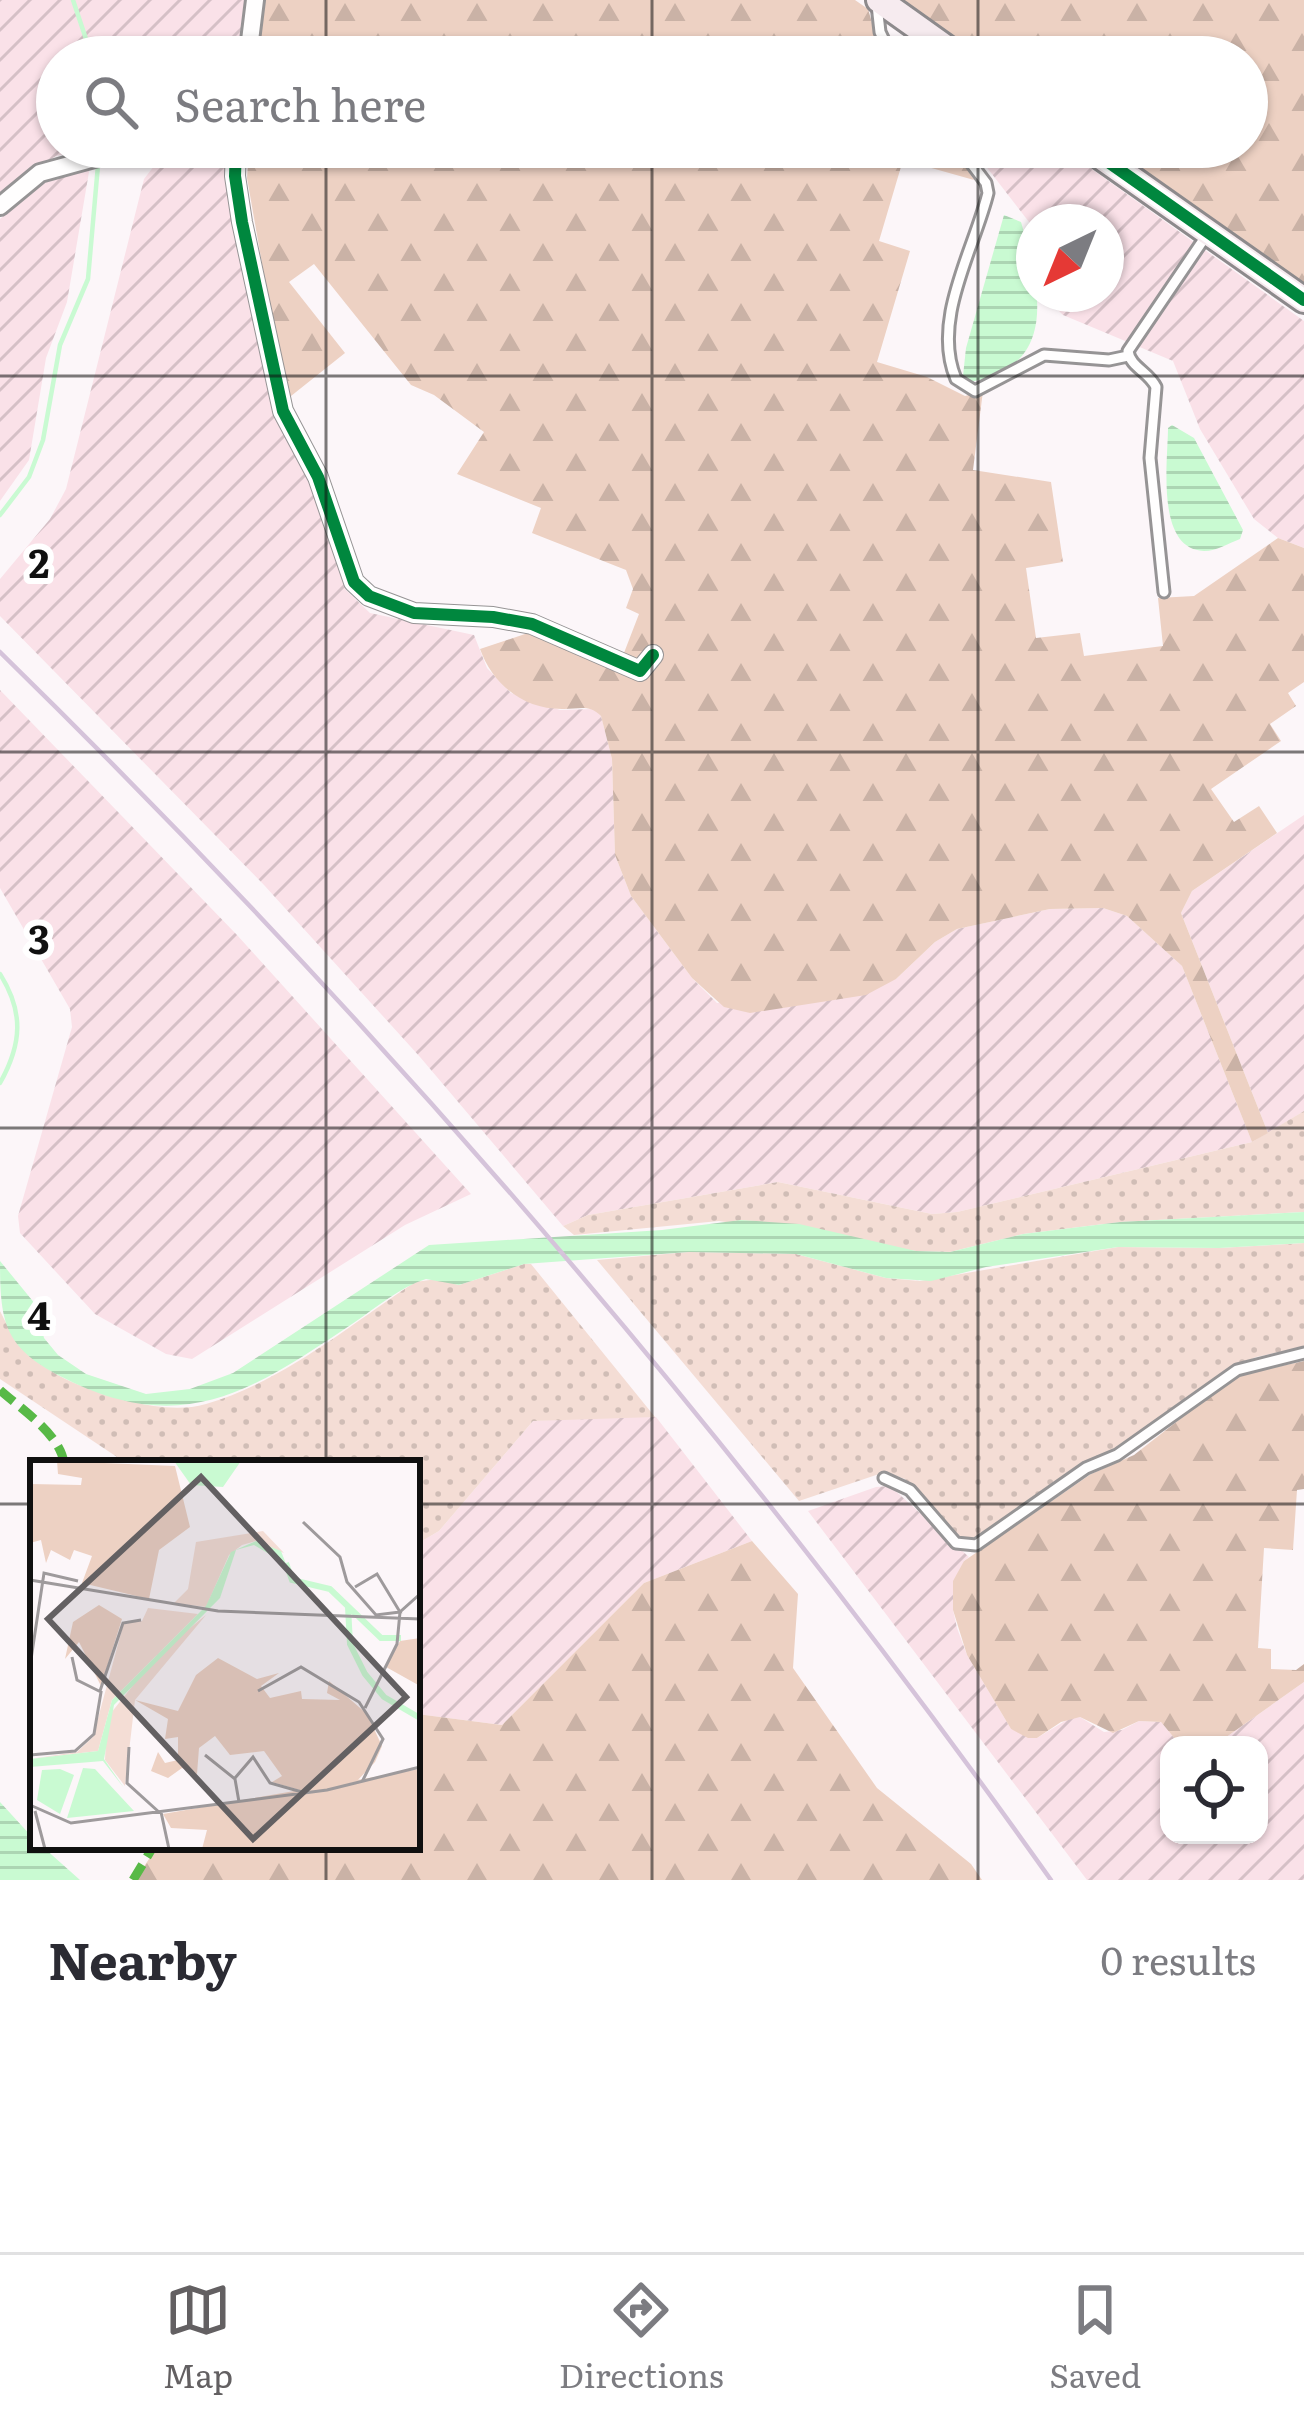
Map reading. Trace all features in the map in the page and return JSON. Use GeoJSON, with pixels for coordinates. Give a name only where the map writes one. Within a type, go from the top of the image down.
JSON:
{"type":"FeatureCollection","features":[{"type":"Feature","properties":{"kind":"street"},"geometry":{"type":"LineString","coordinates":[[251,36],[255,0]]}},
{"type":"Feature","properties":{"kind":"street"},"geometry":{"type":"LineString","coordinates":[[878,0],[929,36]]}},
{"type":"Feature","properties":{"kind":"street"},"geometry":{"type":"LineString","coordinates":[[0,206],[40,173],[58,168]]}},
{"type":"Feature","properties":{"kind":"street"},"geometry":{"type":"LineString","coordinates":[[236,168],[242,221],[283,411],[318,477],[354,582],[369,596],[414,613],[532,624],[640,671],[652,656]]}},
{"type":"Feature","properties":{"kind":"street"},"geometry":{"type":"LineString","coordinates":[[1117,168],[1304,300]]}},
{"type":"Feature","properties":{"kind":"lane"},"geometry":{"type":"LineString","coordinates":[[878,0],[882,36]]}},
{"type":"Feature","properties":{"kind":"lane"},"geometry":{"type":"LineString","coordinates":[[974,168],[988,193],[951,312],[950,357],[956,379],[975,391],[1043,356],[1109,360],[1128,356],[1208,232]]}},
{"type":"Feature","properties":{"kind":"lane"},"geometry":{"type":"LineString","coordinates":[[1128,356],[1156,387],[1150,458],[1164,592]]}},
{"type":"Feature","properties":{"kind":"lane"},"geometry":{"type":"LineString","coordinates":[[884,1478],[910,1490],[956,1543],[976,1545],[1238,1370],[1304,1353]]}},
{"type":"Feature","properties":{"kind":"shaded area"},"geometry":{"type":"Polygon","coordinates":[[[0,0],[246,0],[240,36],[36,36],[37,168],[0,192],[0,0]]]}},
{"type":"Feature","properties":{"kind":"shaded area"},"geometry":{"type":"Polygon","coordinates":[[[90,168],[67,302],[46,358],[29,460],[0,501],[0,219],[35,187],[60,174],[90,168]]]}},
{"type":"Feature","properties":{"kind":"shaded area"},"geometry":{"type":"Polygon","coordinates":[[[152,168],[228,168],[274,408],[310,476],[346,590],[370,613],[474,635],[487,668],[511,693],[560,710],[595,709],[612,759],[615,855],[631,896],[692,978],[717,1003],[896,979],[935,942],[957,929],[1050,909],[1103,908],[1127,916],[1182,966],[1252,1142],[957,1212],[932,1214],[778,1182],[588,1215],[563,1226],[420,1057],[264,885],[0,616],[0,579],[50,519],[66,489],[144,179],[152,168]]]}},
{"type":"Feature","properties":{"kind":"shaded area"},"geometry":{"type":"Polygon","coordinates":[[[987,168],[1090,168],[1304,321],[1304,548],[1278,538],[1254,519],[1200,429],[1173,361],[1060,312],[1124,312],[1124,204],[1016,205],[987,168]]]}},
{"type":"Feature","properties":{"kind":"shaded area"},"geometry":{"type":"Polygon","coordinates":[[[1004,215],[1016,220],[1016,312],[1036,312],[1031,341],[1019,359],[999,373],[970,382],[963,376],[966,348],[1004,215]]]}},
{"type":"Feature","properties":{"kind":"shaded area"},"geometry":{"type":"Polygon","coordinates":[[[1172,425],[1194,438],[1243,530],[1240,539],[1204,551],[1188,546],[1178,536],[1166,481],[1168,428],[1172,425]]]}},
{"type":"Feature","properties":{"kind":"shaded area"},"geometry":{"type":"Polygon","coordinates":[[[0,690],[237,935],[471,1194],[405,1225],[192,1359],[166,1354],[95,1314],[20,1233],[18,1216],[72,1027],[70,1009],[0,888],[0,690]]]}},
{"type":"Feature","properties":{"kind":"shaded area"},"geometry":{"type":"Polygon","coordinates":[[[1304,815],[1304,1111],[1268,1133],[1181,913],[1192,891],[1304,815]]]}},
{"type":"Feature","properties":{"kind":"shaded area"},"geometry":{"type":"Polygon","coordinates":[[[1304,1111],[1304,1212],[1120,1222],[1023,1234],[950,1252],[719,1221],[574,1235],[563,1226],[588,1215],[778,1182],[932,1214],[957,1212],[1252,1142],[1304,1111]]]}},
{"type":"Feature","properties":{"kind":"shaded area"},"geometry":{"type":"Polygon","coordinates":[[[1304,1212],[1304,1243],[1118,1247],[986,1267],[931,1281],[886,1278],[796,1254],[689,1252],[524,1264],[459,1285],[426,1279],[252,1385],[184,1405],[148,1405],[109,1396],[46,1368],[10,1333],[0,1283],[0,1261],[36,1305],[44,1338],[58,1355],[86,1374],[146,1394],[190,1389],[233,1373],[429,1245],[662,1230],[741,1220],[799,1224],[916,1251],[950,1252],[1023,1234],[1120,1222],[1304,1212]]]}},
{"type":"Feature","properties":{"kind":"shaded area"},"geometry":{"type":"Polygon","coordinates":[[[1304,1243],[1304,1347],[1256,1357],[1225,1371],[1138,1437],[1090,1461],[980,1536],[967,1540],[945,1530],[905,1479],[885,1472],[799,1501],[597,1260],[689,1252],[796,1254],[886,1278],[920,1281],[1118,1247],[1304,1243]]]}},
{"type":"Feature","properties":{"kind":"shaded area"},"geometry":{"type":"Polygon","coordinates":[[[531,1264],[655,1417],[533,1421],[439,1531],[420,1542],[420,1460],[122,1460],[0,1379],[0,1311],[16,1338],[46,1368],[115,1397],[176,1408],[206,1404],[262,1382],[415,1282],[437,1279],[459,1285],[531,1264]]]}},
{"type":"Feature","properties":{"kind":"shaded area"},"geometry":{"type":"Polygon","coordinates":[[[656,1417],[752,1541],[644,1583],[502,1725],[420,1714],[420,1542],[439,1531],[533,1421],[656,1417]]]}},
{"type":"Feature","properties":{"kind":"shaded area"},"geometry":{"type":"Polygon","coordinates":[[[890,1486],[969,1557],[964,1561],[953,1610],[957,1628],[967,1655],[1011,1729],[1037,1738],[1080,1717],[1104,1732],[1139,1721],[1161,1722],[1173,1736],[1160,1736],[1160,1844],[1268,1844],[1268,1736],[1228,1736],[1304,1682],[1304,1880],[1087,1880],[808,1511],[890,1486]]]}},
{"type":"Feature","properties":{"kind":"shaded area"},"geometry":{"type":"Polygon","coordinates":[[[0,1802],[30,1835],[30,1850],[46,1850],[80,1880],[0,1880],[0,1802]]]}},
{"type":"Feature","properties":{"kind":"green space"},"geometry":{"type":"Polygon","coordinates":[[[262,0],[855,0],[868,9],[876,36],[258,36],[262,0]]]}},
{"type":"Feature","properties":{"kind":"green space"},"geometry":{"type":"Polygon","coordinates":[[[898,0],[1304,0],[1304,286],[1136,168],[1268,168],[1268,36],[949,36],[898,0]]]}},
{"type":"Feature","properties":{"kind":"green space"},"geometry":{"type":"Polygon","coordinates":[[[248,168],[901,168],[879,241],[910,251],[877,362],[927,377],[965,396],[983,391],[973,470],[1051,482],[1063,562],[1026,568],[1036,638],[1080,633],[1084,656],[1163,646],[1158,598],[1194,596],[1278,538],[1304,548],[1304,682],[1288,693],[1296,706],[1270,724],[1281,741],[1211,789],[1234,822],[1259,806],[1277,833],[1192,891],[1181,913],[1268,1133],[1252,1142],[1182,966],[1127,916],[1103,908],[1050,909],[957,929],[935,942],[896,979],[866,995],[750,1013],[724,1007],[692,978],[631,896],[615,855],[612,759],[601,716],[588,709],[549,708],[523,700],[493,674],[480,649],[528,633],[617,671],[639,614],[626,608],[633,589],[626,570],[532,533],[541,508],[457,474],[484,432],[434,395],[411,385],[314,264],[289,282],[345,353],[286,400],[248,168]]]}},
{"type":"Feature","properties":{"kind":"green space"},"geometry":{"type":"Polygon","coordinates":[[[931,168],[966,168],[974,180],[931,168]]]}},
{"type":"Feature","properties":{"kind":"green space"},"geometry":{"type":"Polygon","coordinates":[[[1304,1361],[1304,1489],[1297,1490],[1293,1550],[1264,1548],[1258,1648],[1271,1649],[1271,1669],[1296,1670],[1304,1664],[1304,1682],[1228,1736],[1173,1736],[1161,1722],[1139,1721],[1113,1733],[1080,1717],[1061,1722],[1037,1738],[1011,1729],[967,1655],[953,1610],[953,1581],[964,1561],[1091,1474],[1134,1455],[1235,1376],[1304,1361]]]}},
{"type":"Feature","properties":{"kind":"green space"},"geometry":{"type":"Polygon","coordinates":[[[752,1541],[798,1594],[793,1668],[877,1788],[971,1864],[982,1880],[135,1880],[155,1850],[420,1850],[420,1714],[502,1725],[644,1583],[752,1541]]]}},
{"type":"Feature","properties":{"kind":"waterway"},"geometry":{"type":"LineString","coordinates":[[73,0],[85,36]]}},
{"type":"Feature","properties":{"kind":"waterway"},"geometry":{"type":"LineString","coordinates":[[0,515],[29,477],[43,440],[60,345],[88,279],[98,168]]}},
{"type":"Feature","properties":{"kind":"waterway"},"geometry":{"type":"LineString","coordinates":[[0,974],[13,1002],[17,1028],[13,1055],[0,1083]]}},
{"type":"Feature","properties":{"kind":"railway"},"geometry":{"type":"LineString","coordinates":[[0,652],[282,941],[553,1243],[810,1556],[1051,1880]]}},
{"type":"Feature","properties":{"kind":"marked path"},"geometry":{"type":"LineString","coordinates":[[0,1390],[48,1432],[63,1460]]}},
{"type":"Feature","properties":{"kind":"marked path"},"geometry":{"type":"LineString","coordinates":[[133,1880],[151,1850]]}},
{"type":"Feature","properties":{"kind":"cycle path"},"geometry":{"type":"LineString","coordinates":[[235,168],[242,222],[283,411],[318,477],[354,582],[369,596],[414,613],[532,624],[640,671],[653,655]]}},
{"type":"Feature","properties":{"kind":"cycle path"},"geometry":{"type":"LineString","coordinates":[[1117,168],[1304,300]]}}]}
